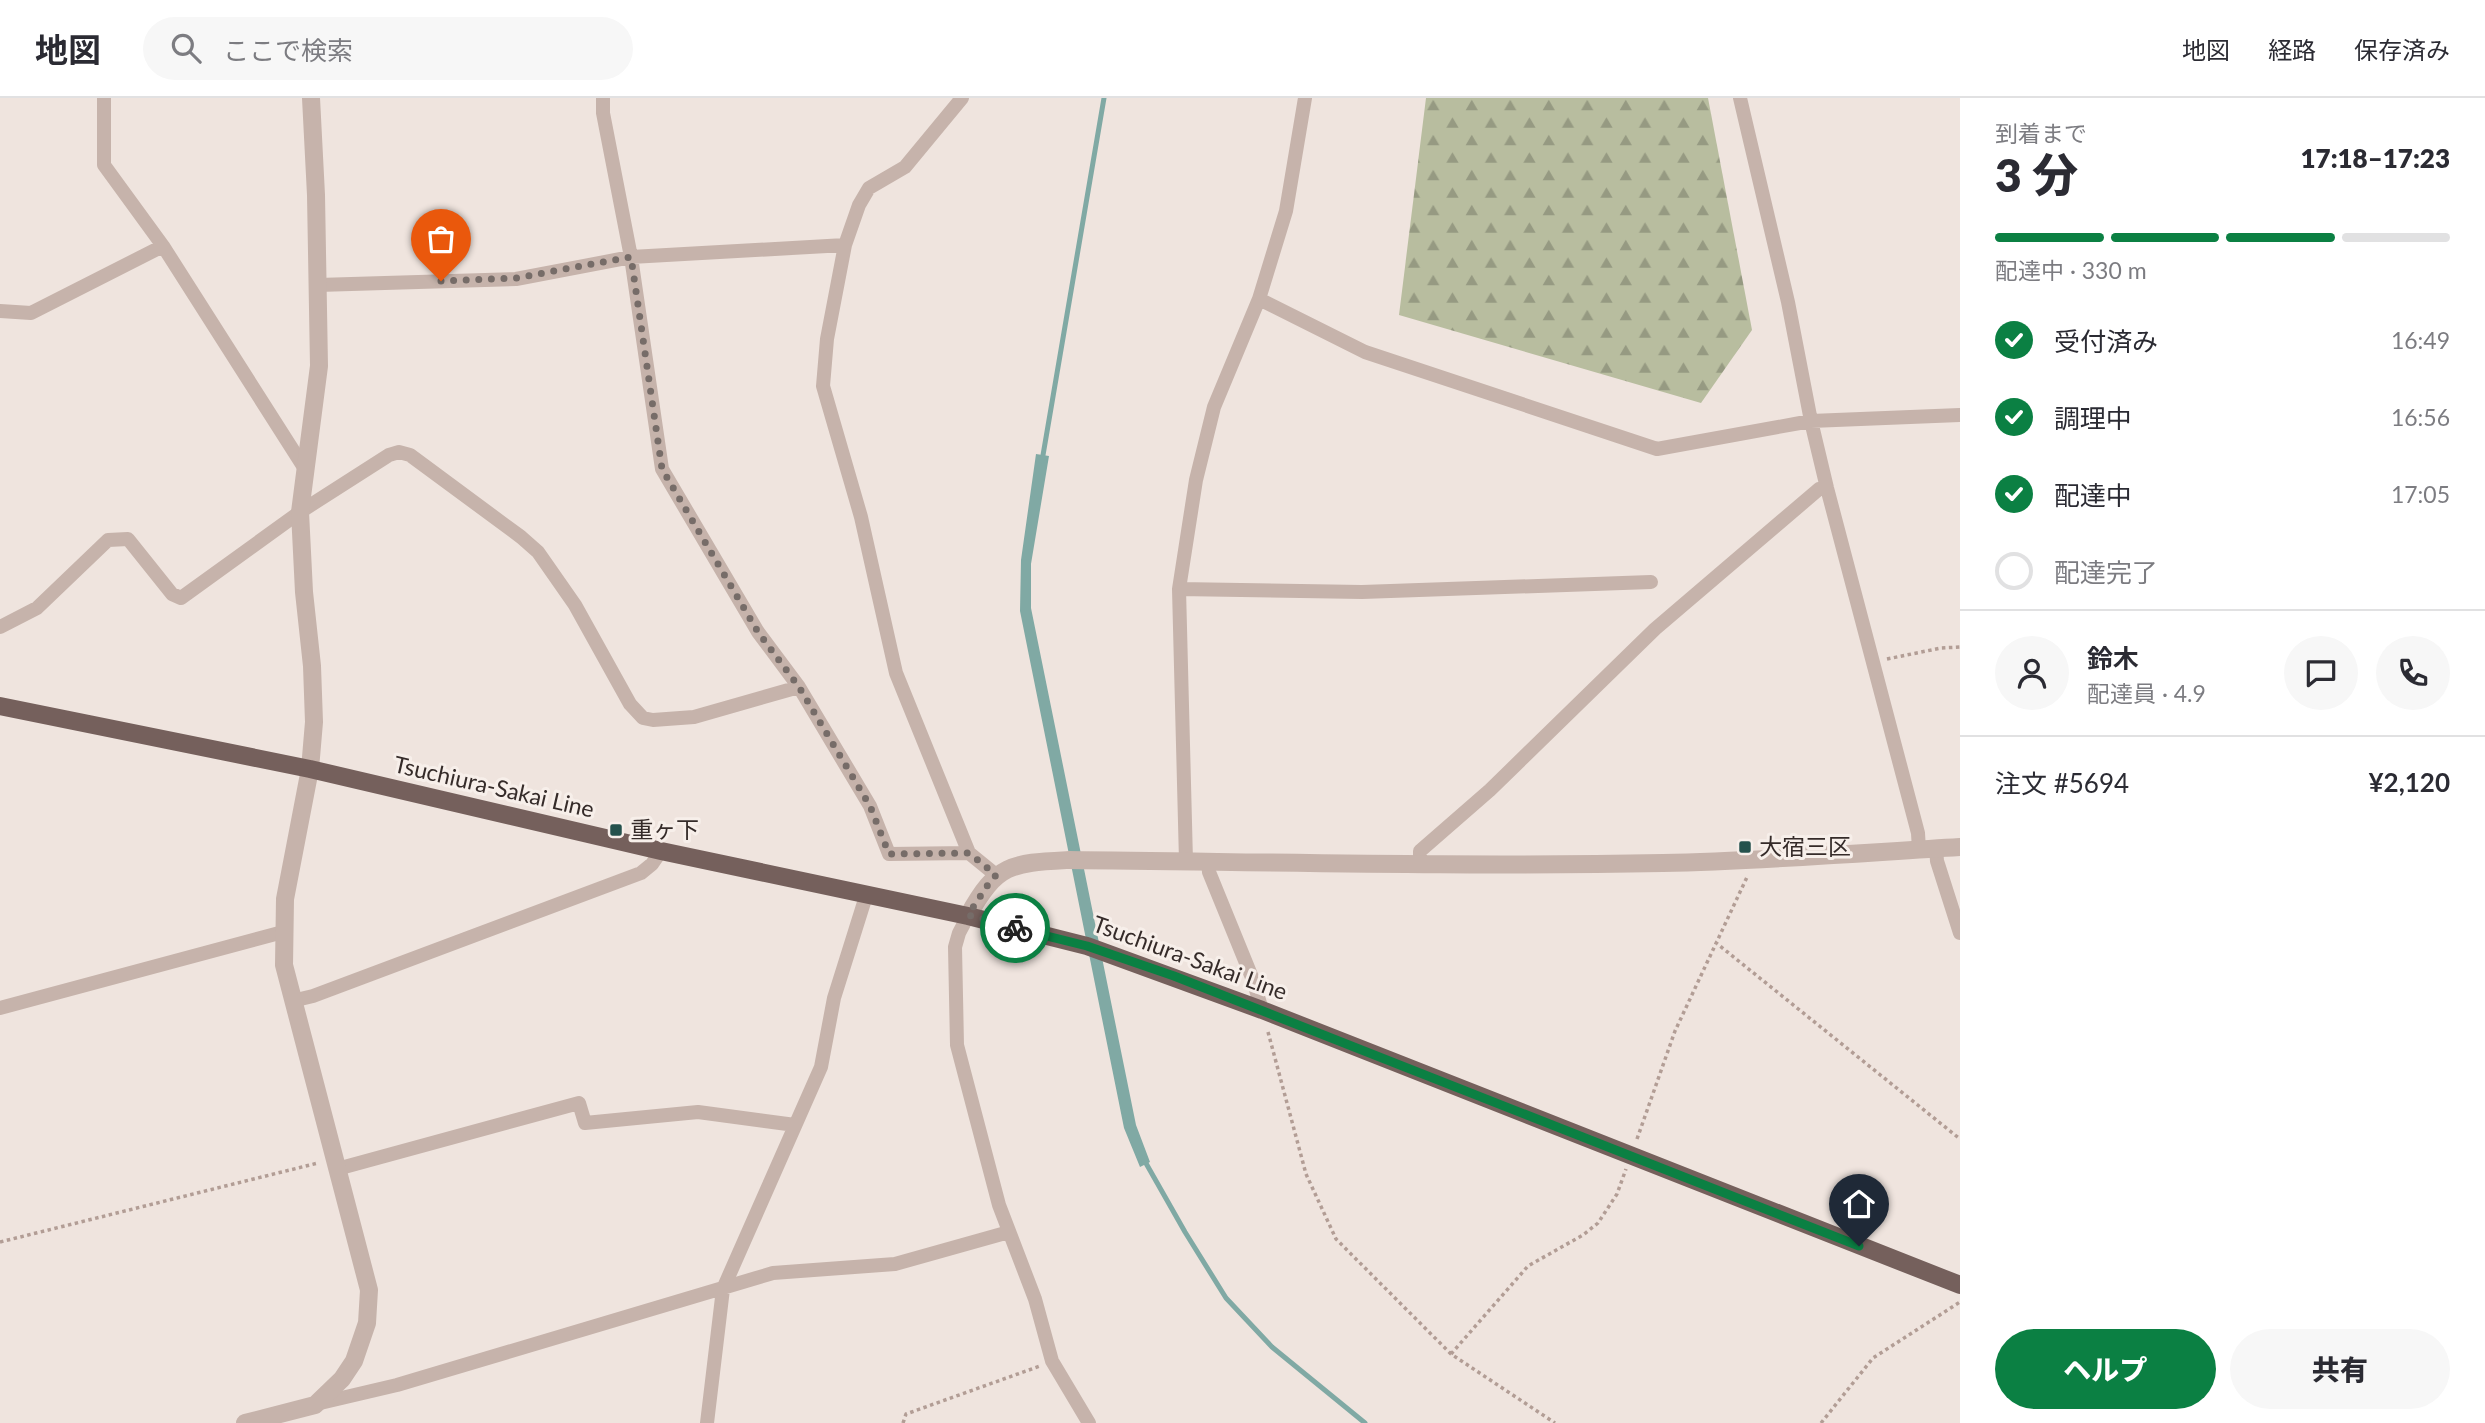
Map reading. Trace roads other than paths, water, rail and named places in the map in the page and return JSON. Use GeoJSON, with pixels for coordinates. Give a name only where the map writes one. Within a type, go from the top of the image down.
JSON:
{"type":"FeatureCollection","features":[{"type":"Feature","properties":{"kind":"main road","name":"Tsuchiura-Sakai Line"},"geometry":{"type":"LineString","coordinates":[[0,706],[310,769],[866,896],[968,915],[1087,946],[1262,1010],[1960,1285]]}},
{"type":"Feature","properties":{"kind":"street"},"geometry":{"type":"LineString","coordinates":[[104,98],[104,165],[163,246],[304,468]]}},
{"type":"Feature","properties":{"kind":"street"},"geometry":{"type":"LineString","coordinates":[[311,98],[319,366],[300,512],[314,700],[314,742],[285,899],[284,965],[369,1290],[367,1324],[354,1361],[342,1379],[314,1405]]}},
{"type":"Feature","properties":{"kind":"street"},"geometry":{"type":"LineString","coordinates":[[603,98],[603,113],[631,257],[662,469],[758,632],[799,687],[870,806],[889,854],[969,853]]}},
{"type":"Feature","properties":{"kind":"street"},"geometry":{"type":"LineString","coordinates":[[962,98],[905,167],[869,188],[859,205],[845,245],[827,339],[823,386],[861,517],[896,673],[969,853],[996,875]]}},
{"type":"Feature","properties":{"kind":"street"},"geometry":{"type":"LineString","coordinates":[[1186,861],[1180,589],[1196,480],[1214,407],[1259,299],[1286,211],[1305,98]]}},
{"type":"Feature","properties":{"kind":"street"},"geometry":{"type":"LineString","coordinates":[[1740,98],[1788,302],[1811,421],[1871,663],[1918,833],[1937,861],[1960,933]]}},
{"type":"Feature","properties":{"kind":"street"},"geometry":{"type":"LineString","coordinates":[[317,285],[516,278],[631,257],[845,245]]}},
{"type":"Feature","properties":{"kind":"street"},"geometry":{"type":"LineString","coordinates":[[0,311],[32,313],[163,246]]}},
{"type":"Feature","properties":{"kind":"street"},"geometry":{"type":"LineString","coordinates":[[1259,299],[1365,352],[1657,449],[1811,421],[1960,415]]}},
{"type":"Feature","properties":{"kind":"street"},"geometry":{"type":"LineString","coordinates":[[0,627],[37,608],[108,540],[128,539],[172,594],[181,598],[300,512],[389,455],[399,452],[410,455],[538,552],[575,605],[630,704],[643,718],[653,720],[694,717],[799,687]]}},
{"type":"Feature","properties":{"kind":"street"},"geometry":{"type":"LineString","coordinates":[[1420,863],[1420,851],[1490,790],[1655,629],[1819,489],[1827,488]]}},
{"type":"Feature","properties":{"kind":"street"},"geometry":{"type":"LineString","coordinates":[[1180,589],[1362,592],[1651,582]]}},
{"type":"Feature","properties":{"kind":"street"},"geometry":{"type":"LineString","coordinates":[[1088,1423],[1052,1361],[1035,1299],[999,1205],[957,1045],[955,947],[968,915],[996,875],[1011,867],[1032,862],[1663,863],[1960,847]]}},
{"type":"Feature","properties":{"kind":"street"},"geometry":{"type":"LineString","coordinates":[[292,1001],[313,996],[641,873],[652,864],[661,850]]}},
{"type":"Feature","properties":{"kind":"street"},"geometry":{"type":"LineString","coordinates":[[1208,861],[1209,872],[1253,980],[1262,1010]]}},
{"type":"Feature","properties":{"kind":"street"},"geometry":{"type":"LineString","coordinates":[[707,1423],[723,1289],[821,1068],[834,998],[866,896]]}},
{"type":"Feature","properties":{"kind":"street"},"geometry":{"type":"LineString","coordinates":[[0,1007],[283,932]]}},
{"type":"Feature","properties":{"kind":"street"},"geometry":{"type":"LineString","coordinates":[[335,1164],[579,1102],[585,1123],[698,1112],[795,1125]]}},
{"type":"Feature","properties":{"kind":"street"},"geometry":{"type":"LineString","coordinates":[[245,1423],[397,1385],[773,1273],[895,1264],[1009,1232]]}},
{"type":"Feature","properties":{"kind":"water"},"geometry":{"type":"Polygon","coordinates":[[[1036,454],[1049,456],[1031,564],[1031,608],[1136,1125],[1150,1162],[1140,1167],[1124,1128],[1020,611],[1021,560],[1036,454]]]}},
{"type":"Feature","properties":{"kind":"waterway"},"geometry":{"type":"LineString","coordinates":[[1042,461],[1104,98]]}},
{"type":"Feature","properties":{"kind":"waterway"},"geometry":{"type":"LineString","coordinates":[[1143,1158],[1226,1298],[1272,1347],[1365,1423]]}},
{"type":"Feature","properties":{"kind":"place","name":"重ヶ下"},"geometry":{"type":"Point","coordinates":[616,830]}},
{"type":"Feature","properties":{"kind":"place","name":"大宿三区"},"geometry":{"type":"Point","coordinates":[1745,847]}}]}
